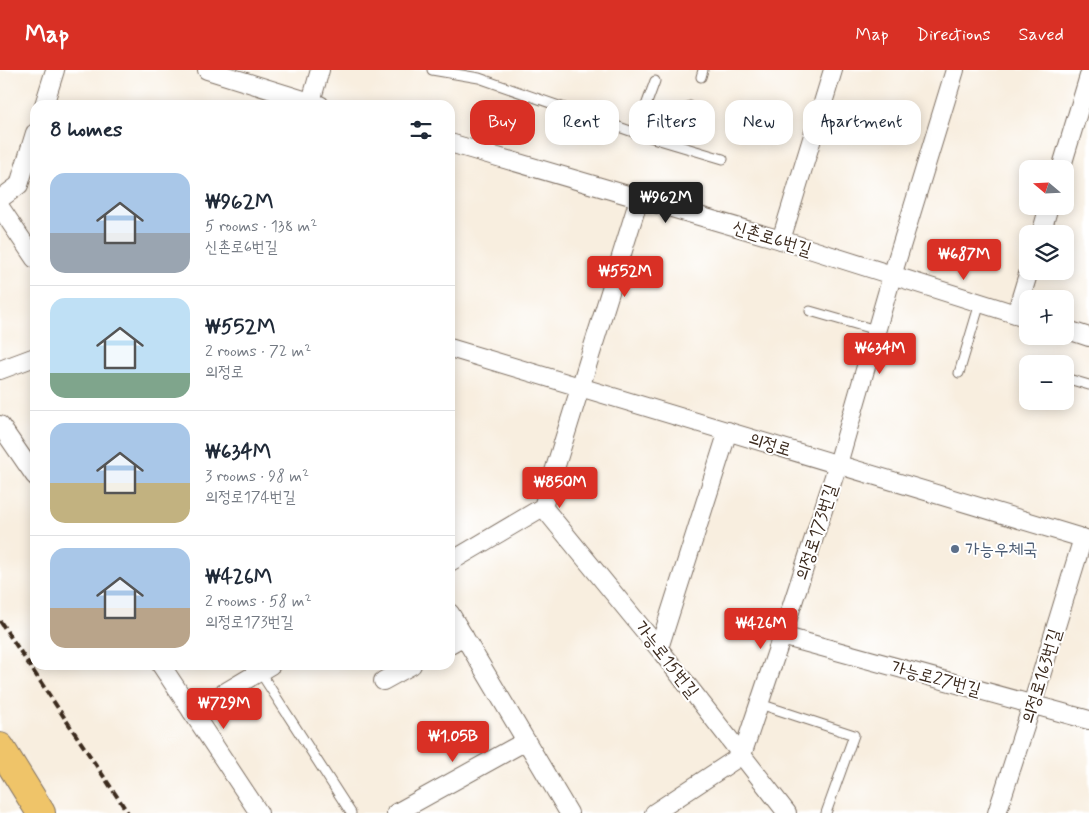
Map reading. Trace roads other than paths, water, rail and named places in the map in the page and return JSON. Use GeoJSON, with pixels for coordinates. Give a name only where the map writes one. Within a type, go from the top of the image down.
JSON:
{"type":"FeatureCollection","features":[{"type":"Feature","properties":{"kind":"main road"},"geometry":{"type":"LineString","coordinates":[[0,747],[41,813]]}},
{"type":"Feature","properties":{"kind":"street"},"geometry":{"type":"LineString","coordinates":[[45,100],[54,70]]}},
{"type":"Feature","properties":{"kind":"street"},"geometry":{"type":"LineString","coordinates":[[207,70],[301,100]]}},
{"type":"Feature","properties":{"kind":"street"},"geometry":{"type":"LineString","coordinates":[[314,100],[320,70]]}},
{"type":"Feature","properties":{"kind":"street"},"geometry":{"type":"LineString","coordinates":[[781,240],[833,70]]}},
{"type":"Feature","properties":{"kind":"street","name":"의정로173번길"},"geometry":{"type":"LineString","coordinates":[[742,755],[838,464],[892,276],[955,70]]}},
{"type":"Feature","properties":{"kind":"street"},"geometry":{"type":"LineString","coordinates":[[1064,160],[1089,76]]}},
{"type":"Feature","properties":{"kind":"street","name":"신촌로6번길"},"geometry":{"type":"LineString","coordinates":[[455,144],[781,240],[1019,315]]}},
{"type":"Feature","properties":{"kind":"street"},"geometry":{"type":"LineString","coordinates":[[0,199],[19,185],[30,149]]}},
{"type":"Feature","properties":{"kind":"street"},"geometry":{"type":"LineString","coordinates":[[455,559],[543,507],[639,199]]}},
{"type":"Feature","properties":{"kind":"street"},"geometry":{"type":"LineString","coordinates":[[0,207],[30,252]]}},
{"type":"Feature","properties":{"kind":"street"},"geometry":{"type":"LineString","coordinates":[[1074,332],[1089,336]]}},
{"type":"Feature","properties":{"kind":"street","name":"의정로"},"geometry":{"type":"LineString","coordinates":[[455,350],[1086,539]]}},
{"type":"Feature","properties":{"kind":"street"},"geometry":{"type":"LineString","coordinates":[[0,370],[30,359]]}},
{"type":"Feature","properties":{"kind":"street"},"geometry":{"type":"LineString","coordinates":[[0,425],[30,469]]}},
{"type":"Feature","properties":{"kind":"street"},"geometry":{"type":"LineString","coordinates":[[659,648],[728,432]]}},
{"type":"Feature","properties":{"kind":"street","name":"가능로15번길"},"geometry":{"type":"LineString","coordinates":[[543,507],[659,648],[787,813]]}},
{"type":"Feature","properties":{"kind":"street","name":"의정로163번길"},"geometry":{"type":"LineString","coordinates":[[1000,812],[1032,705],[1086,539]]}},
{"type":"Feature","properties":{"kind":"street","name":"가능로27번길"},"geometry":{"type":"LineString","coordinates":[[782,636],[1089,720]]}},
{"type":"Feature","properties":{"kind":"street"},"geometry":{"type":"LineString","coordinates":[[457,640],[526,741],[569,813]]}},
{"type":"Feature","properties":{"kind":"street"},"geometry":{"type":"LineString","coordinates":[[164,670],[259,813]]}},
{"type":"Feature","properties":{"kind":"street"},"geometry":{"type":"LineString","coordinates":[[192,712],[257,670]]}},
{"type":"Feature","properties":{"kind":"street"},"geometry":{"type":"LineString","coordinates":[[383,681],[403,670]]}},
{"type":"Feature","properties":{"kind":"street"},"geometry":{"type":"LineString","coordinates":[[396,813],[526,741]]}},
{"type":"Feature","properties":{"kind":"street"},"geometry":{"type":"LineString","coordinates":[[654,813],[742,755]]}},
{"type":"Feature","properties":{"kind":"lane"},"geometry":{"type":"LineString","coordinates":[[432,70],[480,74],[629,130]]}},
{"type":"Feature","properties":{"kind":"lane"},"geometry":{"type":"LineString","coordinates":[[648,100],[655,80]]}},
{"type":"Feature","properties":{"kind":"lane"},"geometry":{"type":"LineString","coordinates":[[678,145],[723,159]]}},
{"type":"Feature","properties":{"kind":"lane"},"geometry":{"type":"LineString","coordinates":[[959,373],[980,303]]}},
{"type":"Feature","properties":{"kind":"lane"},"geometry":{"type":"LineString","coordinates":[[810,311],[876,330]]}},
{"type":"Feature","properties":{"kind":"lane"},"geometry":{"type":"LineString","coordinates":[[1074,381],[1089,385]]}},
{"type":"Feature","properties":{"kind":"lane"},"geometry":{"type":"LineString","coordinates":[[264,670],[351,813]]}},
{"type":"Feature","properties":{"kind":"lane"},"geometry":{"type":"LineString","coordinates":[[760,704],[854,735],[826,813]]}},
{"type":"Feature","properties":{"kind":"railway"},"geometry":{"type":"LineString","coordinates":[[0,621],[30,666]]}},
{"type":"Feature","properties":{"kind":"railway"},"geometry":{"type":"LineString","coordinates":[[33,670],[128,813]]}},
{"type":"Feature","properties":{"kind":"place","name":"가능우체국"},"geometry":{"type":"Point","coordinates":[955,549]}}]}
